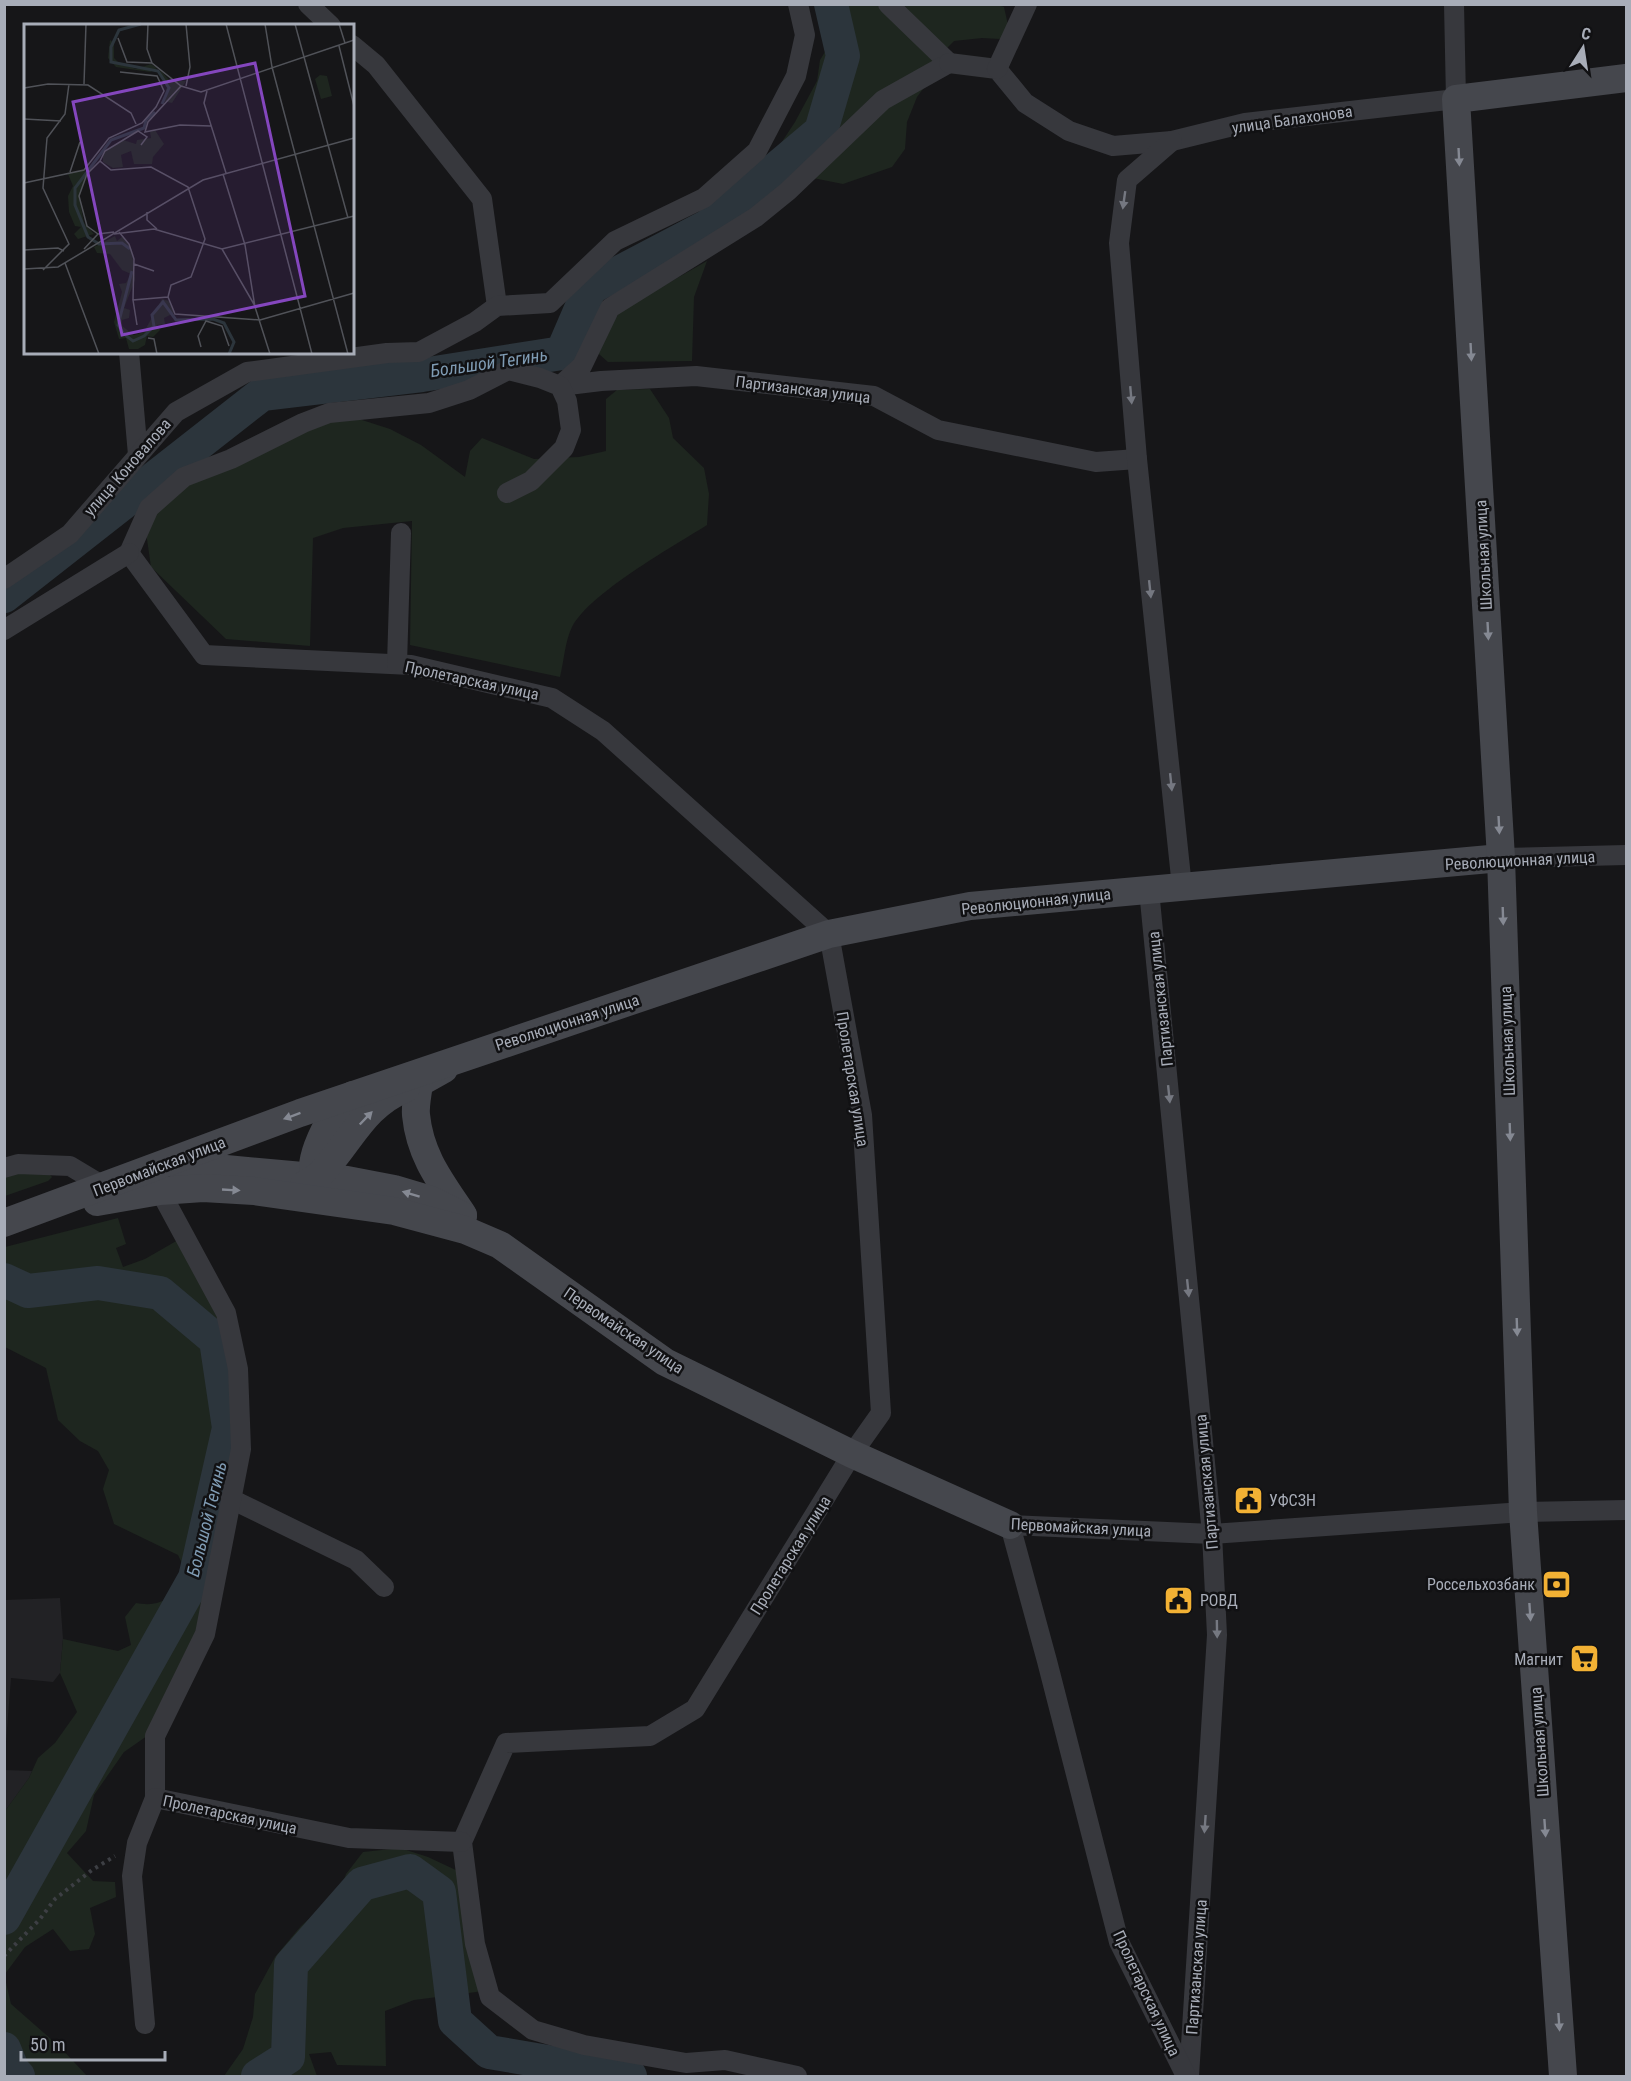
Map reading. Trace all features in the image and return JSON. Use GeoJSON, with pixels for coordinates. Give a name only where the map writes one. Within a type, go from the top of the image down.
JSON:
{"type":"FeatureCollection","features":[{"type":"Feature","properties":{"kind":"street"},"geometry":{"type":"LineString","coordinates":[[308,4],[329,24]]}},
{"type":"Feature","properties":{"kind":"street"},"geometry":{"type":"LineString","coordinates":[[354,47],[376,66],[482,199],[497,306],[550,303],[615,241],[704,198],[757,151],[796,76],[805,35],[798,4]]}},
{"type":"Feature","properties":{"kind":"street"},"geometry":{"type":"LineString","coordinates":[[888,4],[949,63]]}},
{"type":"Feature","properties":{"kind":"street"},"geometry":{"type":"LineString","coordinates":[[560,386],[582,366],[610,308],[756,217],[788,192],[883,100],[949,63],[997,69],[1027,4]]}},
{"type":"Feature","properties":{"kind":"street","name":"Школьная улица"},"geometry":{"type":"LineString","coordinates":[[1454,4],[1456,99],[1502,858],[1522,1512],[1563,2076]]}},
{"type":"Feature","properties":{"kind":"street","name":"улица Балахонова"},"geometry":{"type":"LineString","coordinates":[[997,69],[1025,103],[1069,131],[1113,146],[1172,141],[1245,123],[1626,78]]}},
{"type":"Feature","properties":{"kind":"street"},"geometry":{"type":"LineString","coordinates":[[1172,141],[1127,180],[1119,243],[1137,459],[1182,887]]}},
{"type":"Feature","properties":{"kind":"street","name":"улица Коновалова"},"geometry":{"type":"LineString","coordinates":[[4,579],[69,534],[176,412],[247,372],[387,353],[419,352],[475,322],[497,306]]}},
{"type":"Feature","properties":{"kind":"street"},"geometry":{"type":"LineString","coordinates":[[129,354],[138,455]]}},
{"type":"Feature","properties":{"kind":"street"},"geometry":{"type":"LineString","coordinates":[[4,630],[129,553],[149,508],[184,477],[231,459],[303,423],[329,413],[429,403],[469,390],[508,370],[560,386],[567,400],[571,430],[564,448],[531,481],[507,493]]}},
{"type":"Feature","properties":{"kind":"street","name":"Партизанская улица"},"geometry":{"type":"LineString","coordinates":[[560,386],[601,381],[696,376],[874,396],[938,430],[1096,462],[1137,459]]}},
{"type":"Feature","properties":{"kind":"street"},"geometry":{"type":"LineString","coordinates":[[397,664],[401,533]]}},
{"type":"Feature","properties":{"kind":"street","name":"Пролетарская улица"},"geometry":{"type":"LineString","coordinates":[[129,553],[204,655],[411,665],[552,698],[603,731],[829,934],[861,1115],[881,1413],[852,1454],[695,1709],[650,1736],[506,1743],[462,1842],[349,1838],[155,1798],[136,1843],[132,1876],[145,2024]]}},
{"type":"Feature","properties":{"kind":"street","name":"Революционная улица"},"geometry":{"type":"LineString","coordinates":[[466,1056],[829,934],[970,906],[1502,858],[1626,855]]}},
{"type":"Feature","properties":{"kind":"street","name":"Партизанская улица"},"geometry":{"type":"LineString","coordinates":[[1149,890],[1212,1534],[1217,1635],[1187,2076]]}},
{"type":"Feature","properties":{"kind":"street"},"geometry":{"type":"LineString","coordinates":[[277,1194],[297,1189],[322,1174],[368,1114],[390,1095],[419,1083],[466,1056]]}},
{"type":"Feature","properties":{"kind":"street","name":"Первомайская улица"},"geometry":{"type":"LineString","coordinates":[[16,1219],[105,1187],[136,1173],[466,1056]]}},
{"type":"Feature","properties":{"kind":"street"},"geometry":{"type":"LineString","coordinates":[[419,1083],[416,1114],[422,1143],[431,1168],[465,1224]]}},
{"type":"Feature","properties":{"kind":"street"},"geometry":{"type":"LineString","coordinates":[[353,1095],[334,1114],[319,1145],[312,1164],[312,1172],[321,1186],[337,1197],[364,1206]]}},
{"type":"Feature","properties":{"kind":"street"},"geometry":{"type":"LineString","coordinates":[[4,1168],[18,1164],[70,1166],[105,1187],[144,1177],[225,1169],[347,1180],[394,1189],[431,1200],[465,1224]]}},
{"type":"Feature","properties":{"kind":"street","name":"Первомайская улица"},"geometry":{"type":"LineString","coordinates":[[16,1219],[160,1191],[203,1188],[277,1194],[364,1206],[465,1224],[500,1245],[665,1362],[852,1454],[1010,1525],[1212,1534],[1522,1512],[1626,1510]]}},
{"type":"Feature","properties":{"kind":"street","name":"Первомайская улица"},"geometry":{"type":"LineString","coordinates":[[155,1798],[154,1736],[205,1634],[241,1449],[238,1369],[226,1313],[160,1191]]}},
{"type":"Feature","properties":{"kind":"street"},"geometry":{"type":"LineString","coordinates":[[231,1499],[356,1560],[384,1587]]}},
{"type":"Feature","properties":{"kind":"street","name":"Пролетарская улица"},"geometry":{"type":"LineString","coordinates":[[1010,1525],[1119,1942],[1187,2076]]}},
{"type":"Feature","properties":{"kind":"street"},"geometry":{"type":"LineString","coordinates":[[462,1842],[475,1944],[490,1998],[533,2030],[584,2045],[686,2063],[725,2060],[797,2076]]}},
{"type":"Feature","properties":{"kind":"path"},"geometry":{"type":"LineString","coordinates":[[4,1956],[55,1899],[92,1870],[136,1843]]}},
{"type":"Feature","properties":{"kind":"shaded area"},"geometry":{"type":"Polygon","coordinates":[[[994,4],[1004,7],[1008,25],[1001,39],[982,38],[954,41],[936,59],[929,81],[917,97],[907,122],[905,149],[892,167],[843,184],[788,173],[772,157],[795,122],[817,81],[820,60],[828,47],[821,5],[994,4]]]}},
{"type":"Feature","properties":{"kind":"shaded area"},"geometry":{"type":"Polygon","coordinates":[[[707,261],[694,297],[692,361],[608,362],[599,354],[600,343],[621,310],[707,261]]]}},
{"type":"Feature","properties":{"kind":"shaded area"},"geometry":{"type":"Polygon","coordinates":[[[650,389],[669,418],[673,438],[704,468],[709,494],[707,525],[613,586],[582,614],[572,627],[560,677],[410,645],[412,521],[343,528],[313,538],[310,646],[226,639],[151,567],[146,532],[168,494],[329,418],[362,420],[390,429],[421,445],[465,477],[470,451],[482,438],[534,459],[579,457],[606,451],[606,399],[617,390],[650,389]]]}},
{"type":"Feature","properties":{"kind":"shaded area"},"geometry":{"type":"Polygon","coordinates":[[[28,1169],[49,1174],[52,1177],[48,1181],[5,1196],[4,1174],[28,1169]]]}},
{"type":"Feature","properties":{"kind":"shaded area"},"geometry":{"type":"Polygon","coordinates":[[[118,1218],[126,1244],[116,1248],[123,1267],[145,1259],[185,1236],[226,1313],[241,1449],[205,1634],[147,1736],[124,1752],[94,1795],[86,1831],[67,1853],[93,1881],[115,1882],[116,1897],[90,1908],[95,1934],[89,1949],[70,1951],[53,1929],[25,1947],[5,1974],[5,1811],[29,1778],[38,1758],[55,1743],[77,1712],[60,1673],[63,1639],[118,1651],[131,1645],[125,1617],[136,1603],[153,1604],[167,1599],[188,1576],[178,1555],[114,1524],[103,1489],[109,1470],[98,1451],[80,1441],[58,1420],[46,1368],[5,1347],[5,1247],[118,1218]]]}},
{"type":"Feature","properties":{"kind":"shaded area"},"geometry":{"type":"Polygon","coordinates":[[[60,1598],[63,1639],[60,1673],[53,1682],[11,1678],[5,1755],[5,1600],[60,1598]]]}},
{"type":"Feature","properties":{"kind":"shaded area"},"geometry":{"type":"Polygon","coordinates":[[[5,1770],[32,1771],[5,1811],[5,1770]]]}},
{"type":"Feature","properties":{"kind":"shaded area"},"geometry":{"type":"Polygon","coordinates":[[[400,1848],[428,1857],[460,1872],[466,1949],[484,1991],[414,2000],[385,2011],[386,2066],[337,2065],[331,2052],[309,2054],[317,2076],[224,2076],[243,2049],[253,2017],[255,1994],[275,1957],[301,1926],[340,1891],[346,1874],[363,1852],[400,1848]]]}},
{"type":"Feature","properties":{"kind":"shaded area"},"geometry":{"type":"Polygon","coordinates":[[[5,1978],[11,2004],[60,2047],[87,2076],[5,2076],[5,1978]]]}},
{"type":"Feature","properties":{"kind":"waterway","name":"Большой Тегинь"},"geometry":{"type":"LineString","coordinates":[[4,596],[262,394],[422,375],[562,353],[590,288],[708,226],[821,131],[843,56],[831,4]]}},
{"type":"Feature","properties":{"kind":"waterway","name":"Большой Тегинь"},"geometry":{"type":"LineString","coordinates":[[4,1280],[28,1291],[98,1283],[160,1293],[216,1340],[229,1428],[195,1578],[4,1918]]}},
{"type":"Feature","properties":{"kind":"waterway","name":"Большой Тегинь"},"geometry":{"type":"LineString","coordinates":[[258,2076],[288,2057],[291,1965],[362,1884],[410,1871],[439,1892],[455,2021],[489,2052],[630,2076]]}},
{"type":"Feature","properties":{"kind":"waterway","name":"Большой Тегинь"},"geometry":{"type":"LineString","coordinates":[[4,2049],[13,2071],[18,2076]]}},
{"type":"Feature","properties":{"kind":"place","name":"УФСЗН"},"geometry":{"type":"Point","coordinates":[1248,1500]}},
{"type":"Feature","properties":{"kind":"place","name":"Россельхозбанк"},"geometry":{"type":"Point","coordinates":[1556,1584]}},
{"type":"Feature","properties":{"kind":"place","name":"РОВД"},"geometry":{"type":"Point","coordinates":[1179,1600]}},
{"type":"Feature","properties":{"kind":"place","name":"Магнит"},"geometry":{"type":"Point","coordinates":[1584,1659]}}]}
